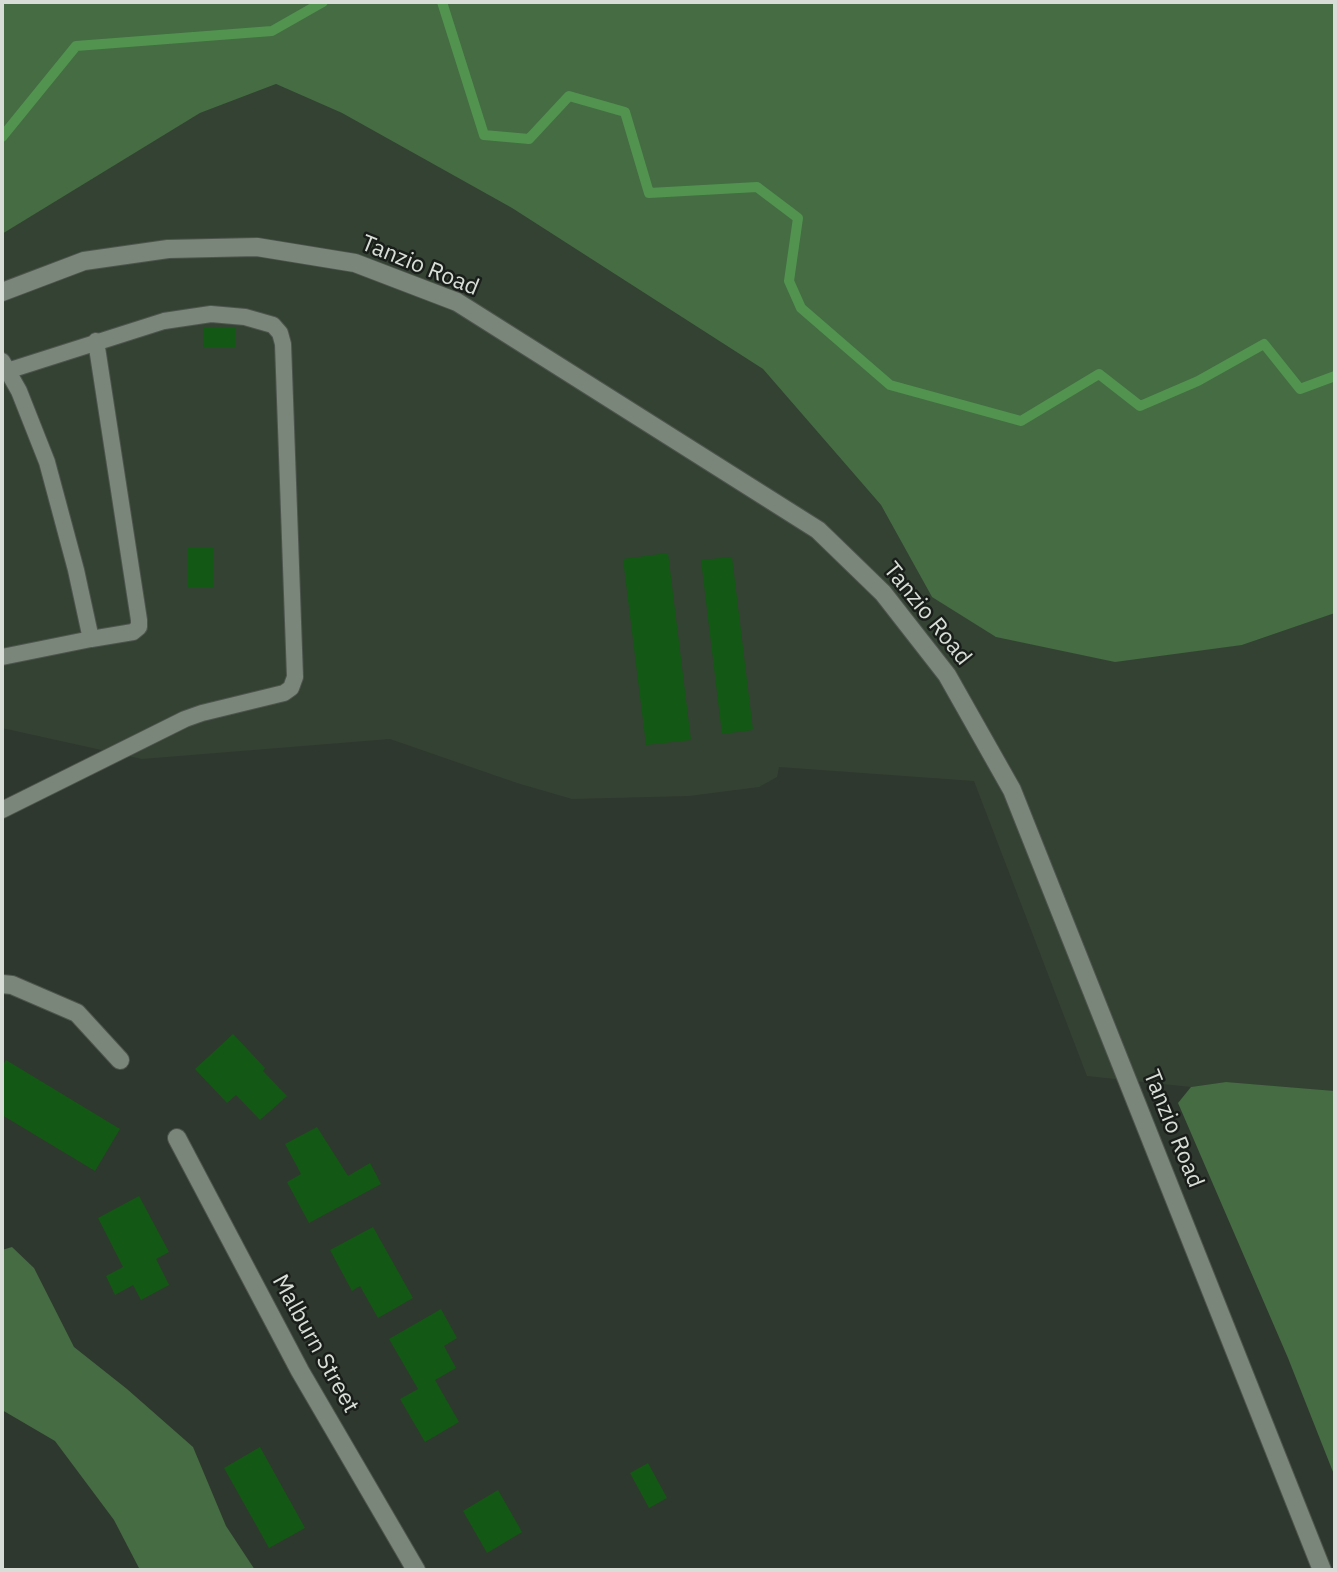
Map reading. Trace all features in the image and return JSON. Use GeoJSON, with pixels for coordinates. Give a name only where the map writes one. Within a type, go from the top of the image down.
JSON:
{"type":"FeatureCollection","features":[{"type":"Feature","properties":{"kind":"street","name":"Tanzio Road"},"geometry":{"type":"LineString","coordinates":[[2,292],[84,261],[168,248],[257,247],[355,264],[457,302],[818,530],[883,593],[947,675],[1012,790],[1322,1570]]}},
{"type":"Feature","properties":{"kind":"street"},"geometry":{"type":"LineString","coordinates":[[2,984],[12,985],[77,1013],[120,1060]]}},
{"type":"Feature","properties":{"kind":"street","name":"Malburn Street"},"geometry":{"type":"LineString","coordinates":[[177,1138],[300,1371],[416,1570]]}},
{"type":"Feature","properties":{"kind":"lane"},"geometry":{"type":"LineString","coordinates":[[2,810],[185,719],[284,693],[291,688],[295,677],[283,344],[274,325],[245,317],[211,314],[164,321],[4,366],[33,425],[51,475],[76,570],[90,639]]}},
{"type":"Feature","properties":{"kind":"lane"},"geometry":{"type":"LineString","coordinates":[[2,657],[133,632],[139,627],[96,341]]}},
{"type":"Feature","properties":{"kind":"shaded area"},"geometry":{"type":"Polygon","coordinates":[[[276,84],[342,113],[512,208],[763,369],[881,505],[932,597],[1242,645],[1335,613],[1335,1091],[1226,1082],[1191,1087],[1087,1076],[974,781],[779,767],[777,777],[759,787],[689,796],[572,799],[390,739],[142,759],[2,728],[2,234],[200,113],[276,84]]]}},
{"type":"Feature","properties":{"kind":"green space"},"geometry":{"type":"Polygon","coordinates":[[[2,2],[1335,2],[1335,613],[1242,645],[1115,662],[996,637],[932,597],[881,505],[763,369],[512,208],[342,113],[276,84],[200,113],[2,234],[2,2]]]}},
{"type":"Feature","properties":{"kind":"green space"},"geometry":{"type":"Polygon","coordinates":[[[1226,1082],[1335,1091],[1335,1477],[1288,1358],[1178,1103],[1191,1087],[1226,1082]]]}},
{"type":"Feature","properties":{"kind":"green space"},"geometry":{"type":"Polygon","coordinates":[[[12,1247],[34,1268],[74,1347],[193,1447],[226,1526],[255,1570],[140,1570],[114,1520],[55,1441],[2,1410],[2,1250],[12,1247]]]}},
{"type":"Feature","properties":{"kind":"building"},"geometry":{"type":"Polygon","coordinates":[[[204,327],[235,327],[235,348],[203,348],[204,327]]]}},
{"type":"Feature","properties":{"kind":"building"},"geometry":{"type":"Polygon","coordinates":[[[188,548],[214,548],[214,587],[188,587],[188,548]]]}},
{"type":"Feature","properties":{"kind":"building"},"geometry":{"type":"Polygon","coordinates":[[[668,553],[691,740],[646,745],[623,559],[668,553]]]}},
{"type":"Feature","properties":{"kind":"building"},"geometry":{"type":"Polygon","coordinates":[[[732,557],[753,730],[722,734],[701,560],[732,557]]]}},
{"type":"Feature","properties":{"kind":"building"},"geometry":{"type":"Polygon","coordinates":[[[233,1034],[287,1096],[260,1120],[236,1095],[227,1103],[195,1069],[233,1034]]]}},
{"type":"Feature","properties":{"kind":"building"},"geometry":{"type":"Polygon","coordinates":[[[6,1060],[120,1129],[95,1171],[2,1115],[2,1067],[6,1060]]]}},
{"type":"Feature","properties":{"kind":"building"},"geometry":{"type":"Polygon","coordinates":[[[317,1127],[348,1176],[370,1163],[381,1184],[309,1223],[287,1182],[301,1174],[285,1144],[317,1127]]]}},
{"type":"Feature","properties":{"kind":"building"},"geometry":{"type":"Polygon","coordinates":[[[139,1196],[169,1252],[156,1259],[169,1285],[141,1300],[133,1285],[115,1295],[106,1276],[123,1267],[98,1218],[139,1196]]]}},
{"type":"Feature","properties":{"kind":"building"},"geometry":{"type":"Polygon","coordinates":[[[373,1227],[413,1298],[378,1318],[360,1286],[352,1291],[330,1250],[373,1227]]]}},
{"type":"Feature","properties":{"kind":"building"},"geometry":{"type":"Polygon","coordinates":[[[441,1309],[457,1338],[444,1346],[456,1368],[435,1380],[459,1422],[425,1442],[400,1399],[418,1389],[389,1339],[441,1309]]]}},
{"type":"Feature","properties":{"kind":"building"},"geometry":{"type":"Polygon","coordinates":[[[260,1447],[305,1528],[269,1548],[224,1468],[260,1447]]]}},
{"type":"Feature","properties":{"kind":"building"},"geometry":{"type":"Polygon","coordinates":[[[648,1463],[667,1498],[649,1508],[630,1473],[648,1463]]]}},
{"type":"Feature","properties":{"kind":"building"},"geometry":{"type":"Polygon","coordinates":[[[498,1490],[522,1532],[487,1553],[463,1511],[498,1490]]]}},
{"type":"Feature","properties":{"kind":"waterway"},"geometry":{"type":"LineString","coordinates":[[2,137],[76,46],[272,31],[323,2]]}},
{"type":"Feature","properties":{"kind":"waterway"},"geometry":{"type":"LineString","coordinates":[[442,2],[484,135],[529,139],[569,96],[625,112],[649,193],[757,187],[798,218],[789,281],[801,308],[890,385],[1021,421],[1099,374],[1140,406],[1198,381],[1264,344],[1300,389],[1335,376]]}}]}
